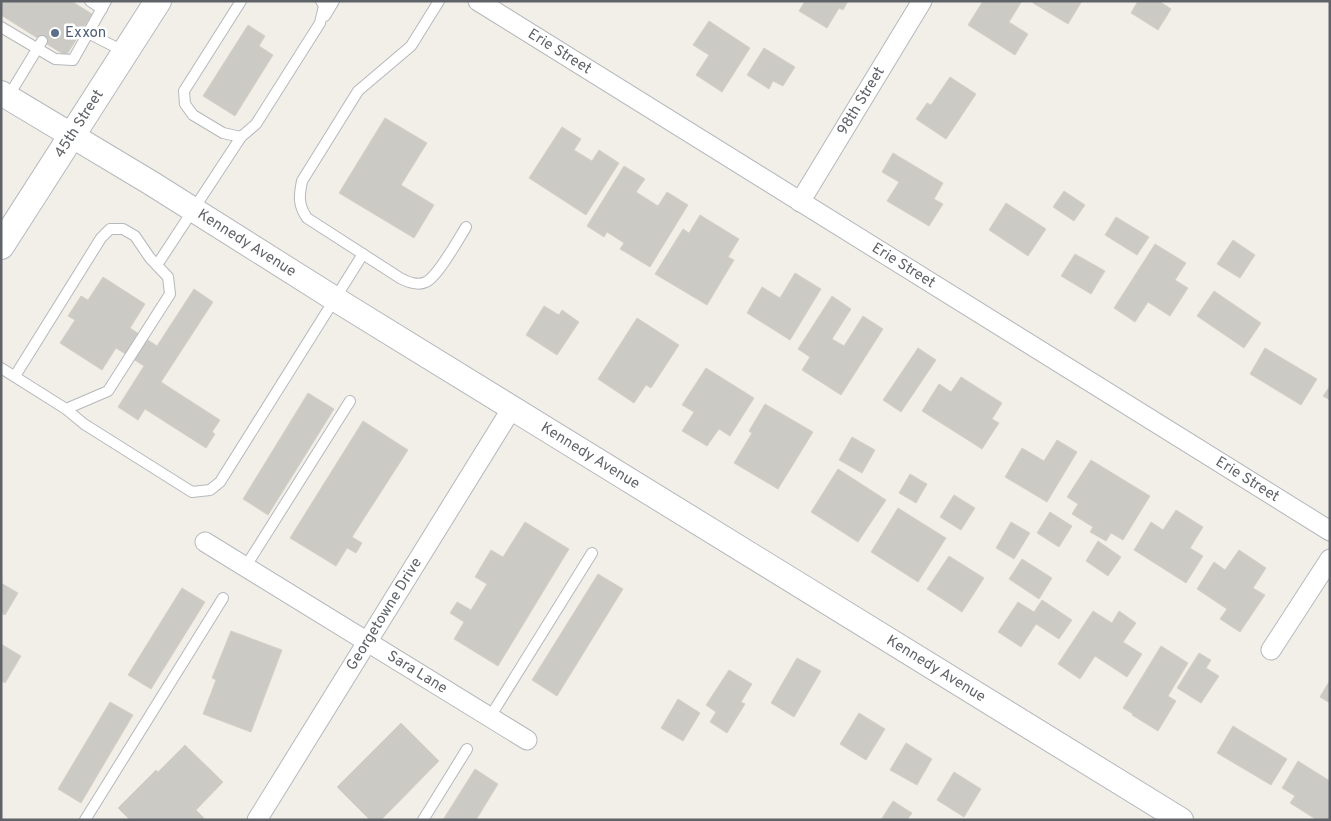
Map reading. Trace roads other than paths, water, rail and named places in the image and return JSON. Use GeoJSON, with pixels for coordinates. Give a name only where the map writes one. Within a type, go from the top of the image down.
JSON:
{"type":"FeatureCollection","features":[{"type":"Feature","properties":{"kind":"main road","name":"45th Street"},"geometry":{"type":"LineString","coordinates":[[1,246],[158,1]]}},
{"type":"Feature","properties":{"kind":"street","name":"98th Street"},"geometry":{"type":"LineString","coordinates":[[800,202],[922,1]]}},
{"type":"Feature","properties":{"kind":"street","name":"Erie Street"},"geometry":{"type":"LineString","coordinates":[[487,3],[800,202],[1330,531]]}},
{"type":"Feature","properties":{"kind":"street","name":"Kennedy Avenue"},"geometry":{"type":"LineString","coordinates":[[5,95],[151,183],[335,299],[1181,820]]}},
{"type":"Feature","properties":{"kind":"street","name":"Georgetowne Drive"},"geometry":{"type":"LineString","coordinates":[[257,820],[512,408]]}},
{"type":"Feature","properties":{"kind":"street","name":"Sara Lane"},"geometry":{"type":"LineString","coordinates":[[205,542],[527,740]]}},
{"type":"Feature","properties":{"kind":"street"},"geometry":{"type":"LineString","coordinates":[[1271,650],[1330,559]]}},
{"type":"Feature","properties":{"kind":"lane"},"geometry":{"type":"LineString","coordinates":[[1,26],[15,29],[40,44],[55,59],[72,60],[104,5],[90,1]]}},
{"type":"Feature","properties":{"kind":"lane"},"geometry":{"type":"LineString","coordinates":[[241,1],[184,91],[185,104],[193,115],[223,133],[241,137]]}},
{"type":"Feature","properties":{"kind":"lane"},"geometry":{"type":"LineString","coordinates":[[320,23],[324,6],[321,1]]}},
{"type":"Feature","properties":{"kind":"lane"},"geometry":{"type":"LineString","coordinates":[[157,265],[241,137],[256,124],[334,1]]}},
{"type":"Feature","properties":{"kind":"lane"},"geometry":{"type":"LineString","coordinates":[[439,1],[411,46],[358,91],[302,181],[299,195],[300,209],[307,218],[400,278],[414,284],[426,282],[436,274],[466,227]]}},
{"type":"Feature","properties":{"kind":"lane"},"geometry":{"type":"LineString","coordinates":[[88,34],[126,52]]}},
{"type":"Feature","properties":{"kind":"lane"},"geometry":{"type":"LineString","coordinates":[[5,95],[40,44]]}},
{"type":"Feature","properties":{"kind":"lane"},"geometry":{"type":"LineString","coordinates":[[14,376],[101,238],[110,229],[123,229],[135,236],[168,277],[170,294],[108,392],[66,409]]}},
{"type":"Feature","properties":{"kind":"lane"},"geometry":{"type":"LineString","coordinates":[[1,368],[66,409],[84,424],[192,492],[210,490],[220,482],[363,254]]}},
{"type":"Feature","properties":{"kind":"lane"},"geometry":{"type":"LineString","coordinates":[[246,566],[350,401]]}},
{"type":"Feature","properties":{"kind":"lane"},"geometry":{"type":"LineString","coordinates":[[490,717],[592,553]]}},
{"type":"Feature","properties":{"kind":"lane"},"geometry":{"type":"LineString","coordinates":[[85,820],[223,598]]}},
{"type":"Feature","properties":{"kind":"lane"},"geometry":{"type":"LineString","coordinates":[[423,820],[467,749]]}},
{"type":"Feature","properties":{"kind":"place","name":"Exxon"},"geometry":{"type":"Point","coordinates":[55,33]}}]}
